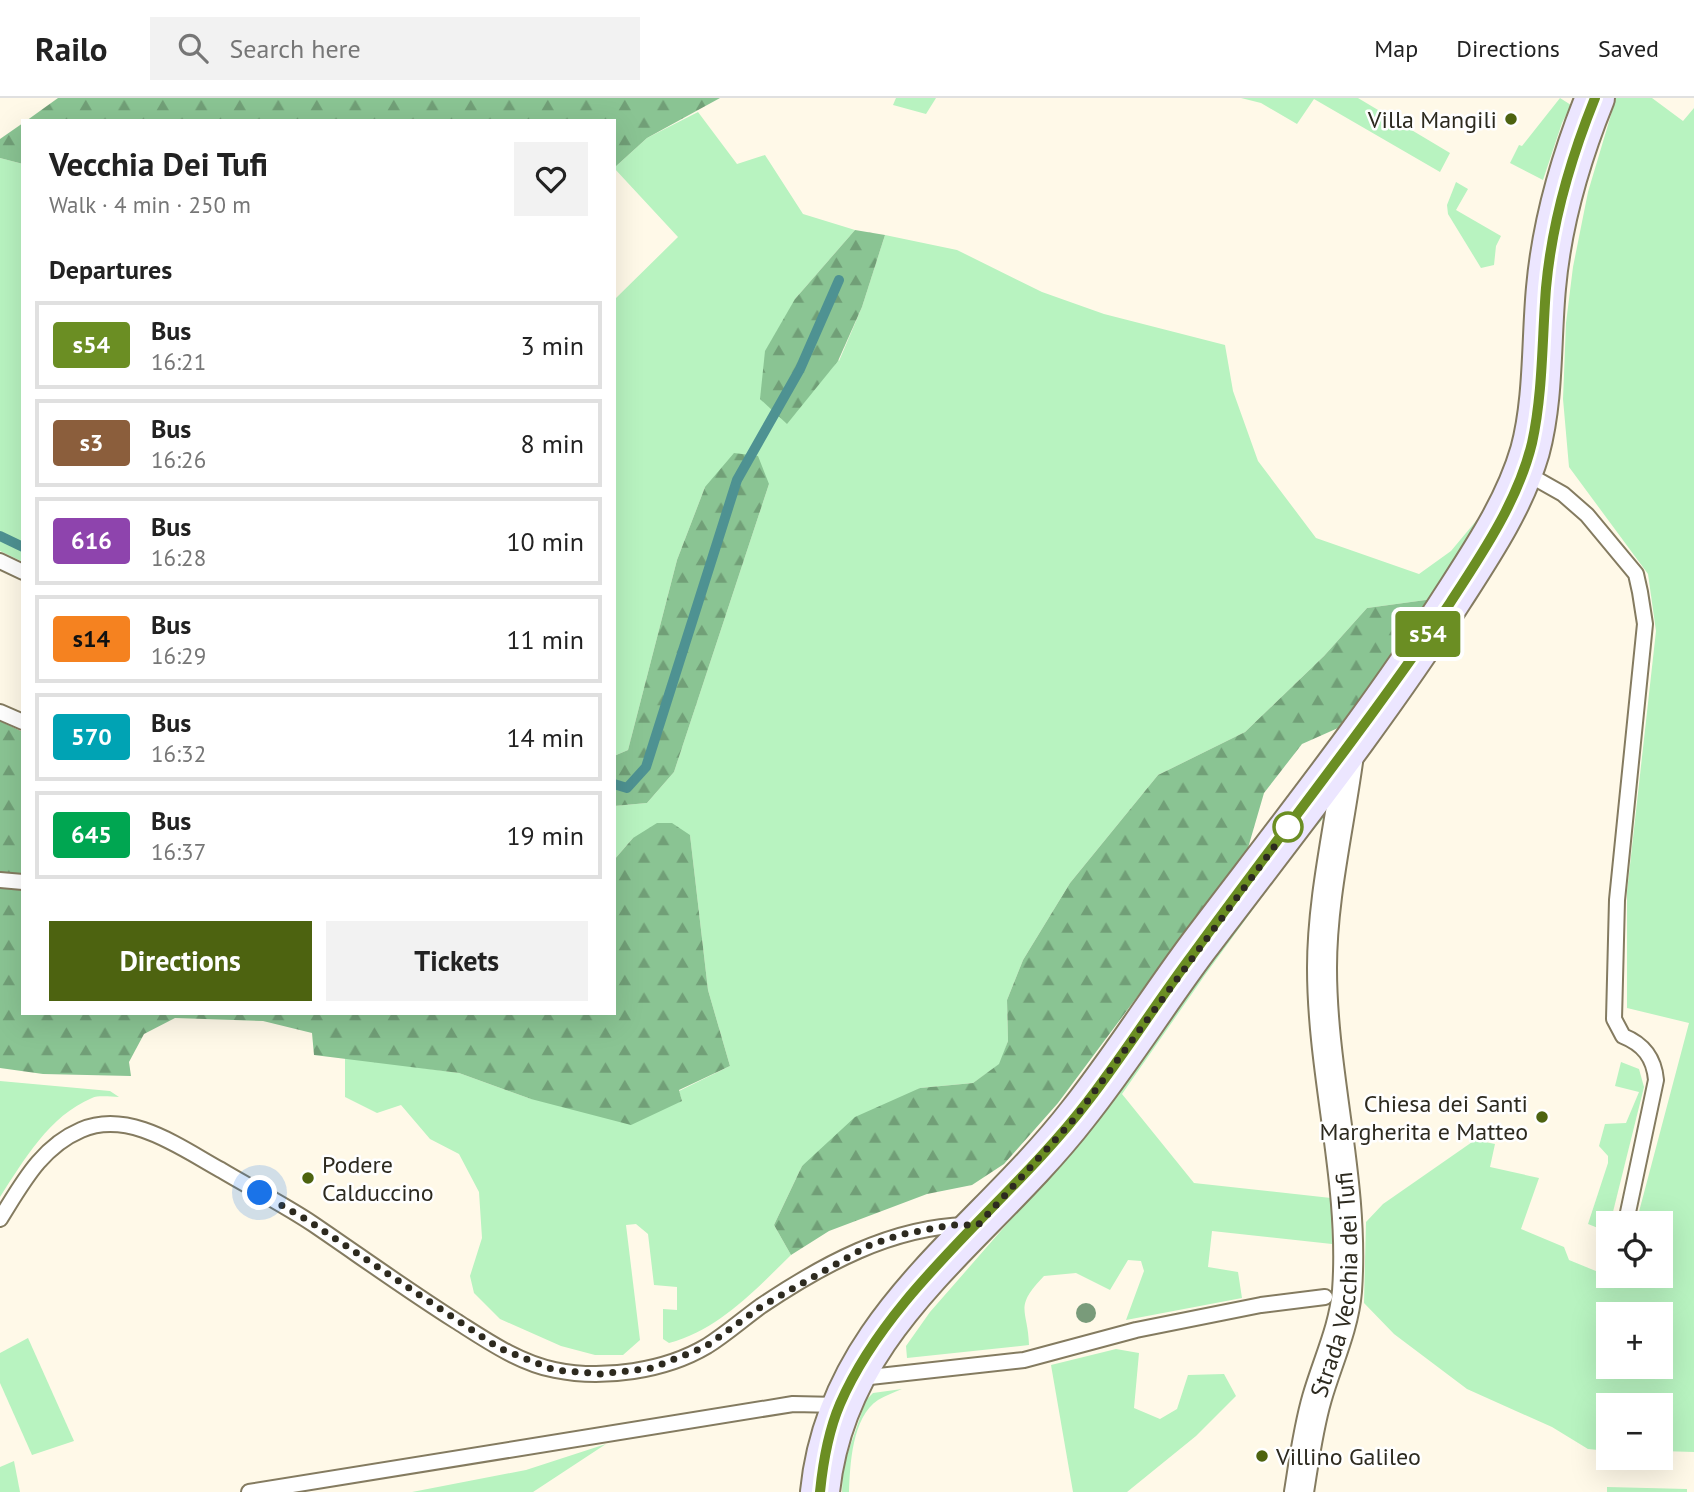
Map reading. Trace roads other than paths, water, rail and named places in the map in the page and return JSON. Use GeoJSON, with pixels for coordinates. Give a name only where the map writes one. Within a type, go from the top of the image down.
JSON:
{"type":"FeatureCollection","features":[{"type":"Feature","properties":{"kind":"street"},"geometry":{"type":"LineString","coordinates":[[820,1492],[825,1451],[846,1392],[869,1350],[905,1302],[1075,1118],[1351,741],[1451,601],[1493,533],[1523,471],[1537,411],[1546,286],[1556,221],[1572,160],[1595,98]]}},
{"type":"Feature","properties":{"kind":"street","name":"Strada Vecchia dei Tufi"},"geometry":{"type":"LineString","coordinates":[[1298,1492],[1314,1410],[1343,1317],[1347,1291],[1345,1202],[1330,1076],[1322,967],[1351,741]]}},
{"type":"Feature","properties":{"kind":"lane"},"geometry":{"type":"LineString","coordinates":[[1523,471],[1563,494],[1607,537],[1636,574],[1645,624],[1617,900],[1614,1019],[1623,1035],[1639,1042],[1655,1065],[1656,1080],[1628,1211]]}},
{"type":"Feature","properties":{"kind":"lane"},"geometry":{"type":"LineString","coordinates":[[0,561],[21,571]]}},
{"type":"Feature","properties":{"kind":"lane"},"geometry":{"type":"LineString","coordinates":[[0,712],[21,721]]}},
{"type":"Feature","properties":{"kind":"lane"},"geometry":{"type":"LineString","coordinates":[[0,880],[21,882]]}},
{"type":"Feature","properties":{"kind":"lane"},"geometry":{"type":"LineString","coordinates":[[0,1219],[35,1165],[54,1146],[83,1129],[108,1124],[137,1128],[164,1138],[309,1221],[499,1348],[554,1370],[601,1374],[652,1368],[705,1347],[762,1306],[868,1246],[899,1235],[951,1225],[978,1225]]}},
{"type":"Feature","properties":{"kind":"lane"},"geometry":{"type":"LineString","coordinates":[[249,1492],[793,1404],[1024,1360],[1136,1330],[1261,1305],[1325,1297]]}},
{"type":"Feature","properties":{"kind":"waterway"},"geometry":{"type":"LineString","coordinates":[[616,785],[627,788],[646,767],[737,480],[800,369],[839,280]]}},
{"type":"Feature","properties":{"kind":"waterway"},"geometry":{"type":"LineString","coordinates":[[0,536],[21,546]]}},
{"type":"Feature","properties":{"kind":"place","name":"Villa Mangili"},"geometry":{"type":"Point","coordinates":[1511,119]}},
{"type":"Feature","properties":{"kind":"place","name":"Chiesa dei Santi Margherita e Matteo"},"geometry":{"type":"Point","coordinates":[1542,1117]}},
{"type":"Feature","properties":{"kind":"place","name":"Podere Calduccino"},"geometry":{"type":"Point","coordinates":[308,1178]}},
{"type":"Feature","properties":{"kind":"place","name":"Villino Galileo"},"geometry":{"type":"Point","coordinates":[1262,1456]}}]}
